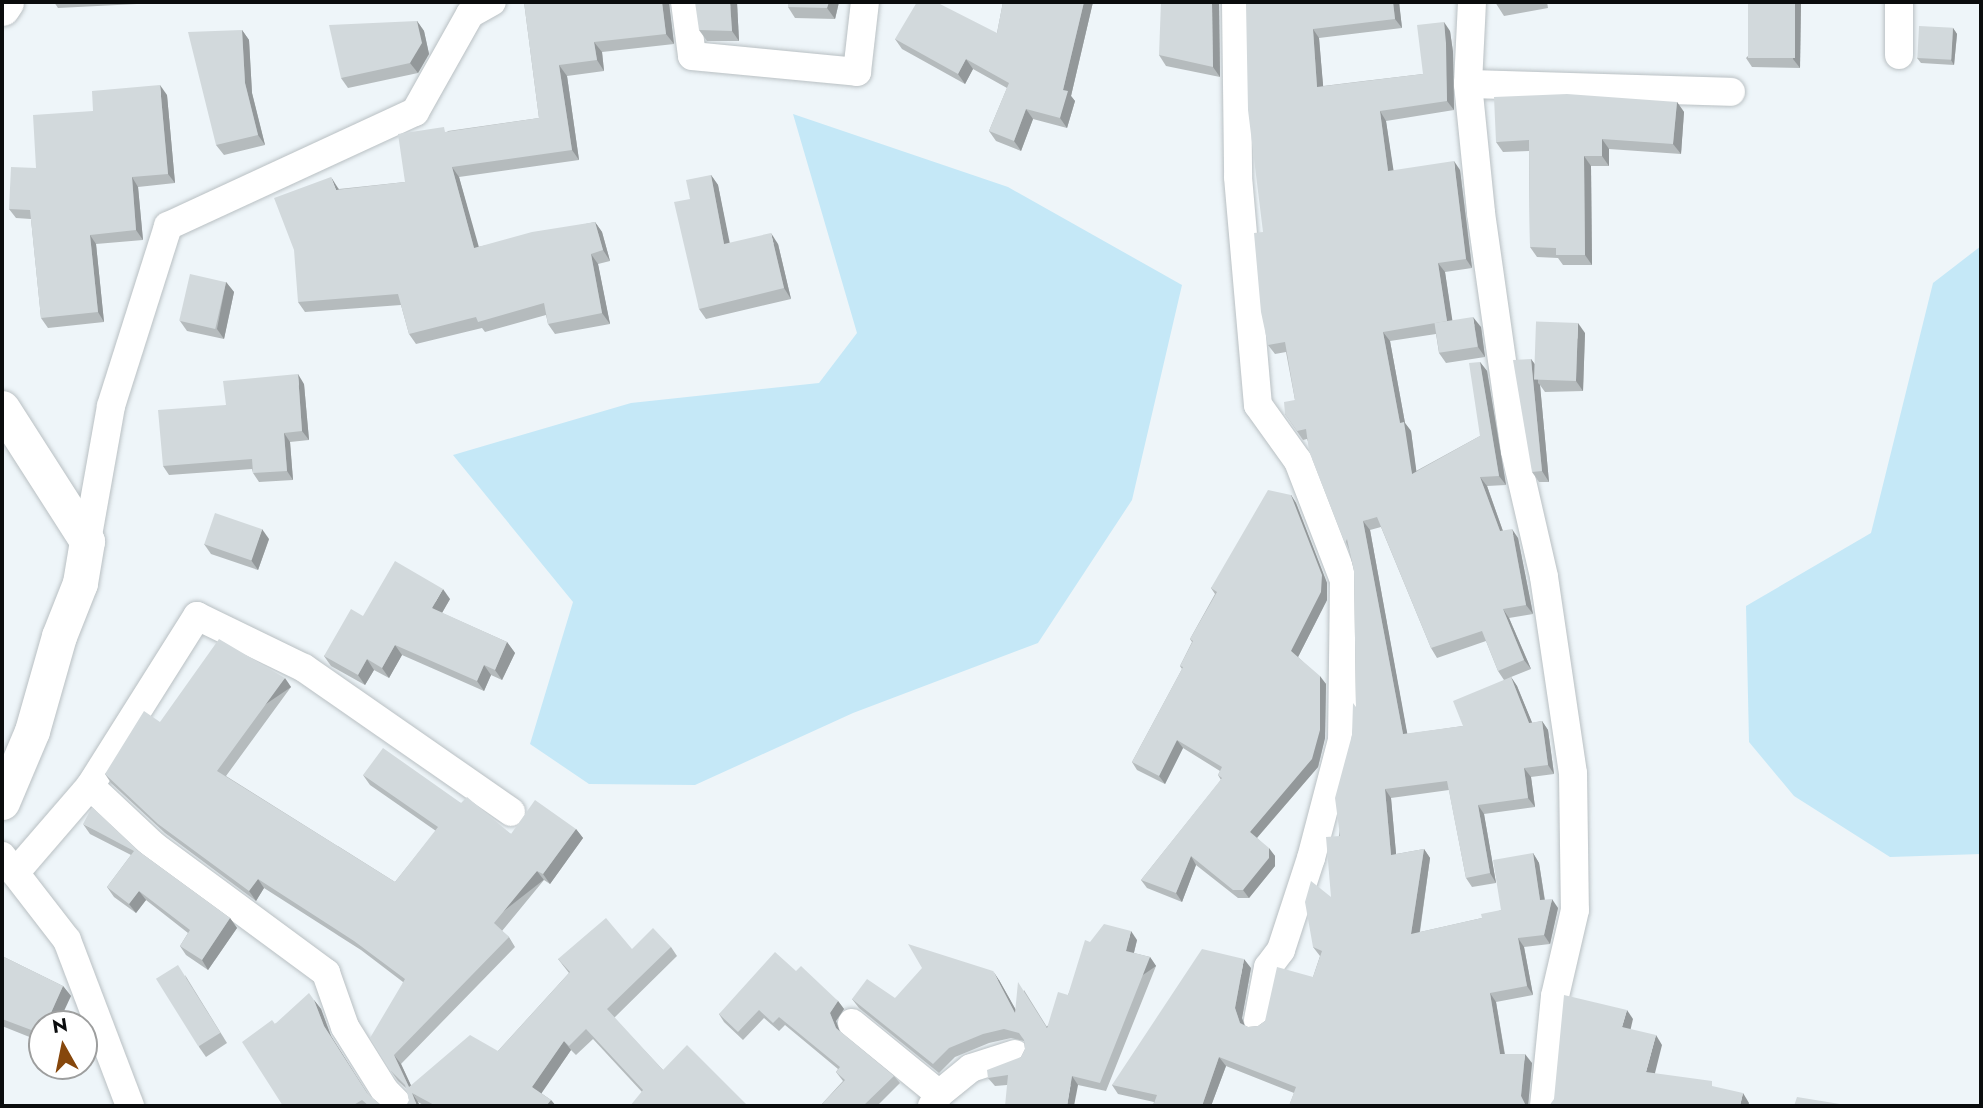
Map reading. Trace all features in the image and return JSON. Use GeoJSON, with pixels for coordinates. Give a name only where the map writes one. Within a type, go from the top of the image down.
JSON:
{"type":"FeatureCollection","features":[{"type":"Feature","properties":{"kind":"street"},"geometry":{"type":"LineString","coordinates":[[2,8],[6,2]]}},
{"type":"Feature","properties":{"kind":"street"},"geometry":{"type":"LineString","coordinates":[[685,2],[692,56],[857,72],[864,2]]}},
{"type":"Feature","properties":{"kind":"street"},"geometry":{"type":"LineString","coordinates":[[1236,2],[1238,177],[1258,405],[1298,461],[1344,580],[1345,604],[1342,740],[1311,858],[1281,950],[1268,967],[1258,1020]]}},
{"type":"Feature","properties":{"kind":"street"},"geometry":{"type":"LineString","coordinates":[[1472,2],[1468,85],[1481,213],[1515,450],[1544,577],[1573,774],[1574,910],[1555,996],[1544,1106]]}},
{"type":"Feature","properties":{"kind":"street"},"geometry":{"type":"LineString","coordinates":[[1899,2],[1899,55]]}},
{"type":"Feature","properties":{"kind":"street"},"geometry":{"type":"LineString","coordinates":[[2,802],[32,731],[60,636],[80,583],[111,406],[168,226],[415,113],[476,6]]}},
{"type":"Feature","properties":{"kind":"street"},"geometry":{"type":"LineString","coordinates":[[1468,85],[1731,92]]}},
{"type":"Feature","properties":{"kind":"street"},"geometry":{"type":"LineString","coordinates":[[2,408],[87,541]]}},
{"type":"Feature","properties":{"kind":"street"},"geometry":{"type":"LineString","coordinates":[[130,1106],[67,940],[8,865],[90,786],[197,616],[304,668],[511,812]]}},
{"type":"Feature","properties":{"kind":"street"},"geometry":{"type":"LineString","coordinates":[[90,786],[154,846],[326,973],[345,1027],[384,1091],[400,1106]]}},
{"type":"Feature","properties":{"kind":"street"},"geometry":{"type":"LineString","coordinates":[[852,1023],[935,1100],[971,1068],[1015,1054]]}},
{"type":"Feature","properties":{"kind":"shaded area"},"geometry":{"type":"Polygon","coordinates":[[[793,114],[1008,187],[1182,285],[1132,500],[1038,643],[853,713],[695,785],[589,784],[530,744],[573,602],[453,455],[631,403],[819,383],[857,333],[793,114]]]}},
{"type":"Feature","properties":{"kind":"shaded area"},"geometry":{"type":"Polygon","coordinates":[[[1981,246],[1981,854],[1890,857],[1794,796],[1749,742],[1746,606],[1871,533],[1933,283],[1981,246]]]}},
{"type":"Feature","properties":{"kind":"building"},"geometry":{"type":"Polygon","coordinates":[[[524,2],[662,2],[666,34],[594,42],[597,60],[559,65],[572,150],[452,167],[474,248],[532,232],[595,222],[603,250],[591,254],[602,313],[548,324],[544,303],[478,322],[476,317],[409,334],[398,294],[298,302],[294,250],[274,198],[331,177],[336,190],[405,182],[398,134],[444,127],[445,132],[539,118],[524,2]]]}},
{"type":"Feature","properties":{"kind":"building"},"geometry":{"type":"Polygon","coordinates":[[[695,2],[730,2],[732,31],[699,30],[695,2]]]}},
{"type":"Feature","properties":{"kind":"building"},"geometry":{"type":"Polygon","coordinates":[[[788,2],[829,2],[827,8],[788,7],[788,2]]]}},
{"type":"Feature","properties":{"kind":"building"},"geometry":{"type":"Polygon","coordinates":[[[917,2],[936,2],[997,33],[1003,2],[1084,2],[1063,90],[1068,91],[1060,118],[1026,109],[1014,141],[989,131],[1009,83],[966,59],[958,74],[895,39],[917,2]]]}},
{"type":"Feature","properties":{"kind":"building"},"geometry":{"type":"Polygon","coordinates":[[[1161,2],[1212,2],[1213,67],[1159,55],[1161,2]]]}},
{"type":"Feature","properties":{"kind":"building"},"geometry":{"type":"Polygon","coordinates":[[[1393,2],[1395,19],[1313,29],[1317,87],[1423,74],[1417,25],[1444,22],[1447,101],[1380,111],[1388,171],[1454,161],[1466,259],[1438,263],[1447,321],[1383,332],[1400,423],[1404,422],[1412,474],[1480,436],[1469,363],[1480,362],[1499,476],[1480,477],[1500,531],[1512,529],[1526,605],[1503,609],[1524,660],[1498,671],[1482,631],[1431,648],[1377,517],[1363,521],[1403,734],[1463,726],[1453,701],[1511,677],[1529,723],[1542,721],[1548,765],[1524,768],[1528,798],[1478,805],[1490,873],[1466,878],[1447,781],[1385,789],[1391,855],[1424,849],[1411,934],[1482,918],[1481,914],[1501,910],[1493,860],[1533,853],[1540,900],[1552,899],[1544,935],[1518,938],[1527,986],[1490,993],[1500,1054],[1525,1054],[1521,1096],[1526,1106],[1289,1106],[1296,1087],[1219,1057],[1202,1106],[1153,1106],[1157,1095],[1112,1085],[1202,949],[1244,959],[1235,1008],[1240,1023],[1248,1027],[1258,1026],[1265,1021],[1277,967],[1313,977],[1322,951],[1313,947],[1305,902],[1311,881],[1331,897],[1326,837],[1340,836],[1335,798],[1352,735],[1353,703],[1356,707],[1354,571],[1347,539],[1345,543],[1309,451],[1306,429],[1297,431],[1285,414],[1284,402],[1295,400],[1285,342],[1268,345],[1261,312],[1254,233],[1263,232],[1248,110],[1246,4],[1393,2]]]}},
{"type":"Feature","properties":{"kind":"building"},"geometry":{"type":"Polygon","coordinates":[[[1748,2],[1795,2],[1795,58],[1748,58],[1748,2]]]}},
{"type":"Feature","properties":{"kind":"building"},"geometry":{"type":"Polygon","coordinates":[[[417,21],[422,43],[410,63],[341,78],[329,25],[417,21]]]}},
{"type":"Feature","properties":{"kind":"building"},"geometry":{"type":"Polygon","coordinates":[[[1919,26],[1953,28],[1951,60],[1917,58],[1919,26]]]}},
{"type":"Feature","properties":{"kind":"building"},"geometry":{"type":"Polygon","coordinates":[[[242,30],[245,83],[258,135],[216,145],[188,32],[242,30]]]}},
{"type":"Feature","properties":{"kind":"building"},"geometry":{"type":"Polygon","coordinates":[[[160,85],[168,174],[132,177],[136,230],[90,235],[98,312],[41,318],[30,210],[9,209],[11,167],[36,168],[33,115],[93,111],[92,91],[160,85]]]}},
{"type":"Feature","properties":{"kind":"building"},"geometry":{"type":"Polygon","coordinates":[[[1567,94],[1677,102],[1673,144],[1602,139],[1602,156],[1584,156],[1585,255],[1556,255],[1556,248],[1530,247],[1529,140],[1496,142],[1494,97],[1567,94]]]}},
{"type":"Feature","properties":{"kind":"building"},"geometry":{"type":"Polygon","coordinates":[[[711,175],[724,244],[771,233],[784,288],[699,309],[674,202],[690,199],[686,180],[711,175]]]}},
{"type":"Feature","properties":{"kind":"building"},"geometry":{"type":"Polygon","coordinates":[[[190,274],[226,282],[215,329],[179,321],[190,274]]]}},
{"type":"Feature","properties":{"kind":"building"},"geometry":{"type":"Polygon","coordinates":[[[1473,317],[1478,347],[1439,353],[1434,323],[1473,317]]]}},
{"type":"Feature","properties":{"kind":"building"},"geometry":{"type":"Polygon","coordinates":[[[1536,322],[1578,323],[1576,381],[1534,379],[1536,322]]]}},
{"type":"Feature","properties":{"kind":"building"},"geometry":{"type":"Polygon","coordinates":[[[1531,359],[1542,471],[1532,472],[1513,360],[1531,359]]]}},
{"type":"Feature","properties":{"kind":"building"},"geometry":{"type":"Polygon","coordinates":[[[298,374],[302,431],[284,433],[287,471],[253,473],[252,459],[163,466],[158,410],[226,405],[223,381],[298,374]]]}},
{"type":"Feature","properties":{"kind":"building"},"geometry":{"type":"Polygon","coordinates":[[[1268,490],[1291,495],[1322,575],[1321,592],[1291,651],[1320,676],[1320,730],[1312,759],[1250,832],[1269,848],[1269,858],[1243,890],[1233,890],[1191,856],[1176,893],[1141,880],[1222,778],[1218,775],[1222,767],[1177,740],[1159,776],[1132,762],[1183,667],[1180,666],[1193,641],[1190,639],[1217,592],[1211,588],[1268,490]]]}},
{"type":"Feature","properties":{"kind":"building"},"geometry":{"type":"Polygon","coordinates":[[[215,513],[262,529],[252,560],[204,544],[215,513]]]}},
{"type":"Feature","properties":{"kind":"building"},"geometry":{"type":"Polygon","coordinates":[[[395,561],[443,589],[432,608],[507,642],[495,670],[484,665],[477,681],[395,645],[382,668],[367,659],[358,675],[324,656],[351,609],[363,616],[395,561]]]}},
{"type":"Feature","properties":{"kind":"building"},"geometry":{"type":"Polygon","coordinates":[[[219,639],[285,678],[217,771],[395,882],[438,827],[363,775],[383,748],[461,803],[467,797],[511,834],[535,800],[576,829],[543,874],[537,871],[494,923],[509,937],[394,1055],[409,1087],[470,1035],[498,1051],[570,972],[558,959],[606,918],[632,949],[653,928],[671,947],[607,1009],[663,1070],[687,1045],[748,1106],[630,1106],[643,1090],[586,1029],[569,1046],[564,1041],[532,1087],[551,1100],[546,1106],[436,1106],[412,1093],[417,1106],[406,1106],[409,1100],[405,1085],[391,1071],[370,1038],[405,979],[354,941],[258,879],[249,891],[158,824],[105,774],[144,711],[160,722],[219,639]]]}},
{"type":"Feature","properties":{"kind":"building"},"geometry":{"type":"Polygon","coordinates":[[[92,807],[137,850],[230,918],[202,960],[180,946],[190,930],[139,891],[129,904],[107,887],[134,851],[83,824],[92,807]]]}},
{"type":"Feature","properties":{"kind":"building"},"geometry":{"type":"Polygon","coordinates":[[[1104,924],[1131,931],[1126,951],[1150,957],[1100,1083],[1072,1076],[1067,1106],[1005,1106],[1008,1075],[988,1078],[987,1070],[1021,1057],[1025,1049],[1024,1040],[1019,1033],[1004,1029],[983,1034],[949,1048],[933,1064],[852,999],[867,979],[895,998],[922,968],[908,944],[993,971],[1015,1013],[1018,982],[1047,1028],[1058,992],[1068,995],[1085,940],[1090,942],[1104,924]]]}},
{"type":"Feature","properties":{"kind":"building"},"geometry":{"type":"Polygon","coordinates":[[[775,952],[796,971],[801,966],[838,1001],[830,1013],[836,1028],[894,1076],[863,1106],[820,1106],[845,1080],[836,1072],[840,1067],[779,1017],[773,1023],[759,1010],[738,1032],[719,1014],[775,952]]]}},
{"type":"Feature","properties":{"kind":"building"},"geometry":{"type":"Polygon","coordinates":[[[2,956],[63,986],[52,1010],[28,1010],[28,1029],[2,1019],[2,956]]]}},
{"type":"Feature","properties":{"kind":"building"},"geometry":{"type":"Polygon","coordinates":[[[178,965],[220,1033],[198,1047],[156,979],[178,965]]]}},
{"type":"Feature","properties":{"kind":"building"},"geometry":{"type":"Polygon","coordinates":[[[309,993],[324,1026],[367,1093],[382,1106],[369,1106],[362,1100],[352,1106],[283,1106],[242,1042],[272,1020],[275,1024],[309,993]]]}},
{"type":"Feature","properties":{"kind":"building"},"geometry":{"type":"Polygon","coordinates":[[[1564,995],[1627,1010],[1622,1027],[1656,1035],[1646,1072],[1712,1081],[1712,1086],[1743,1093],[1740,1106],[1549,1106],[1554,1099],[1564,995]]]}},
{"type":"Feature","properties":{"kind":"building"},"geometry":{"type":"Polygon","coordinates":[[[1797,1097],[1852,1106],[1794,1106],[1797,1097]]]}}]}
